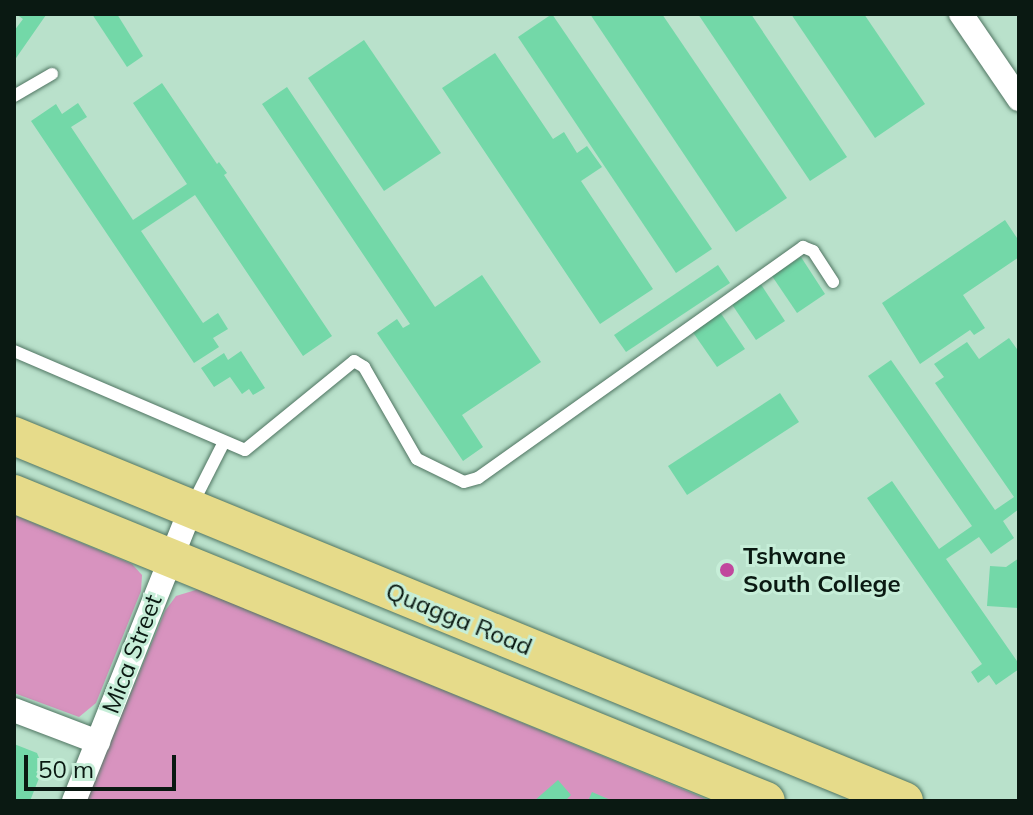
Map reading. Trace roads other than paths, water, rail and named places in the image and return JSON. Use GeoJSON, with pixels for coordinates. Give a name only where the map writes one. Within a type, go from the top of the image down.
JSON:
{"type":"FeatureCollection","features":[{"type":"Feature","properties":{"kind":"main road","name":"Quagga Road"},"geometry":{"type":"LineString","coordinates":[[14,436],[904,801]]}},
{"type":"Feature","properties":{"kind":"main road"},"geometry":{"type":"LineString","coordinates":[[14,494],[766,801]]}},
{"type":"Feature","properties":{"kind":"street"},"geometry":{"type":"LineString","coordinates":[[961,14],[1019,99]]}},
{"type":"Feature","properties":{"kind":"street","name":"Mica Street"},"geometry":{"type":"LineString","coordinates":[[74,801],[191,508]]}},
{"type":"Feature","properties":{"kind":"street"},"geometry":{"type":"LineString","coordinates":[[14,710],[98,742]]}},
{"type":"Feature","properties":{"kind":"lane"},"geometry":{"type":"LineString","coordinates":[[14,96],[52,74]]}},
{"type":"Feature","properties":{"kind":"lane"},"geometry":{"type":"LineString","coordinates":[[14,351],[239,450],[249,448],[354,361],[364,367],[417,459],[464,482],[478,478],[803,247],[813,251],[833,282]]}},
{"type":"Feature","properties":{"kind":"lane"},"geometry":{"type":"LineString","coordinates":[[191,508],[224,442]]}},
{"type":"Feature","properties":{"kind":"place","name":"Tshwane South College"},"geometry":{"type":"Point","coordinates":[727,570]}}]}
